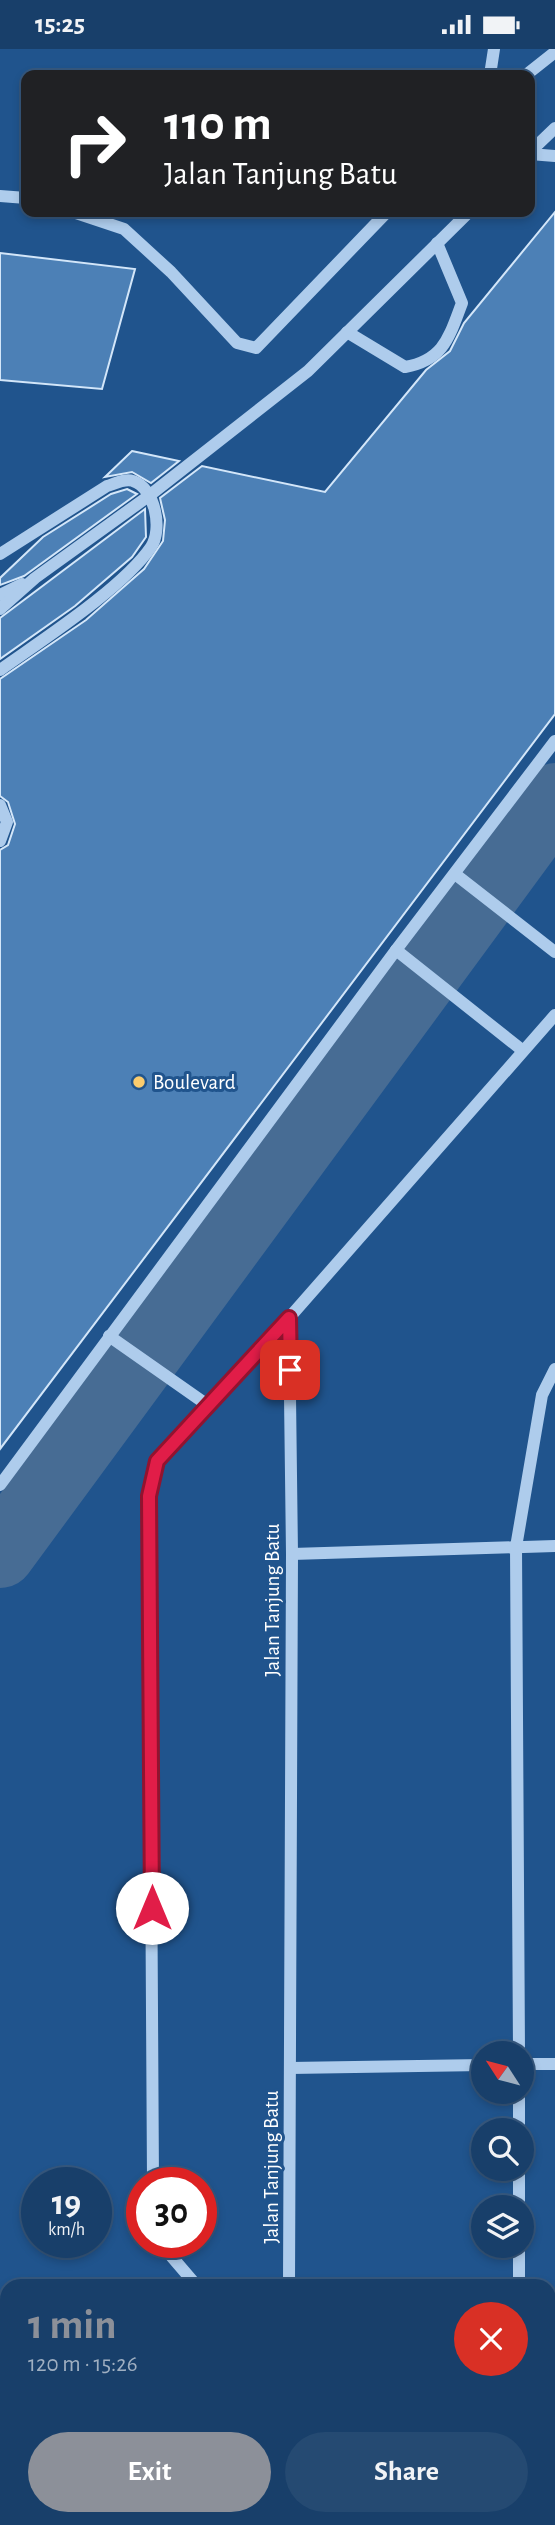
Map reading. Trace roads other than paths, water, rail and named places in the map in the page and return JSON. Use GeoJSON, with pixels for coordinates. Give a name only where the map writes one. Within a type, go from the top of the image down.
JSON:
{"type":"FeatureCollection","features":[{"type":"Feature","properties":{"kind":"street"},"geometry":{"type":"LineString","coordinates":[[491,70],[494,49]]}},
{"type":"Feature","properties":{"kind":"street"},"geometry":{"type":"LineString","coordinates":[[532,70],[555,52]]}},
{"type":"Feature","properties":{"kind":"street"},"geometry":{"type":"LineString","coordinates":[[535,148],[555,128]]}},
{"type":"Feature","properties":{"kind":"street"},"geometry":{"type":"LineString","coordinates":[[535,154],[555,156]]}},
{"type":"Feature","properties":{"kind":"street"},"geometry":{"type":"LineString","coordinates":[[0,196],[21,198]]}},
{"type":"Feature","properties":{"kind":"street"},"geometry":{"type":"LineString","coordinates":[[88,217],[124,229],[171,272],[237,343],[256,348],[382,217]]}},
{"type":"Feature","properties":{"kind":"street"},"geometry":{"type":"LineString","coordinates":[[0,608],[35,578],[150,495],[308,371],[464,217]]}},
{"type":"Feature","properties":{"kind":"street"},"geometry":{"type":"LineString","coordinates":[[347,332],[405,367],[426,364],[447,342],[462,303],[438,243]]}},
{"type":"Feature","properties":{"kind":"street"},"geometry":{"type":"LineString","coordinates":[[0,554],[107,486],[125,480],[134,481],[150,495],[155,517],[153,544],[129,573],[0,670]]}},
{"type":"Feature","properties":{"kind":"street"},"geometry":{"type":"LineString","coordinates":[[0,595],[35,578]]}},
{"type":"Feature","properties":{"kind":"street"},"geometry":{"type":"LineString","coordinates":[[0,1485],[396,950],[555,741]]}},
{"type":"Feature","properties":{"kind":"street"},"geometry":{"type":"LineString","coordinates":[[0,805],[7,822],[0,841]]}},
{"type":"Feature","properties":{"kind":"street"},"geometry":{"type":"LineString","coordinates":[[455,874],[555,952]]}},
{"type":"Feature","properties":{"kind":"street"},"geometry":{"type":"LineString","coordinates":[[396,950],[522,1050]]}},
{"type":"Feature","properties":{"kind":"street"},"geometry":{"type":"LineString","coordinates":[[153,2167],[149,1496],[157,1461],[206,1404],[289,1318],[555,1015]]}},
{"type":"Feature","properties":{"kind":"street","name":"Jalan Tanjung Batu"},"geometry":{"type":"LineString","coordinates":[[289,1318],[292,1555],[289,2279]]}},
{"type":"Feature","properties":{"kind":"street"},"geometry":{"type":"LineString","coordinates":[[109,1336],[206,1404]]}},
{"type":"Feature","properties":{"kind":"street"},"geometry":{"type":"LineString","coordinates":[[519,2041],[516,1547],[542,1395],[555,1369]]}},
{"type":"Feature","properties":{"kind":"street"},"geometry":{"type":"LineString","coordinates":[[292,1555],[555,1546]]}},
{"type":"Feature","properties":{"kind":"street"},"geometry":{"type":"LineString","coordinates":[[534,2064],[555,2064]]}},
{"type":"Feature","properties":{"kind":"street"},"geometry":{"type":"LineString","coordinates":[[290,2068],[471,2065]]}},
{"type":"Feature","properties":{"kind":"street"},"geometry":{"type":"LineString","coordinates":[[173,2258],[191,2279]]}},
{"type":"Feature","properties":{"kind":"street"},"geometry":{"type":"LineString","coordinates":[[519,2258],[519,2279]]}},
{"type":"Feature","properties":{"kind":"waterway"},"geometry":{"type":"LineString","coordinates":[[0,1553],[555,798]]}},
{"type":"Feature","properties":{"kind":"place","name":"Boulevard"},"geometry":{"type":"Point","coordinates":[139,1082]}}]}
